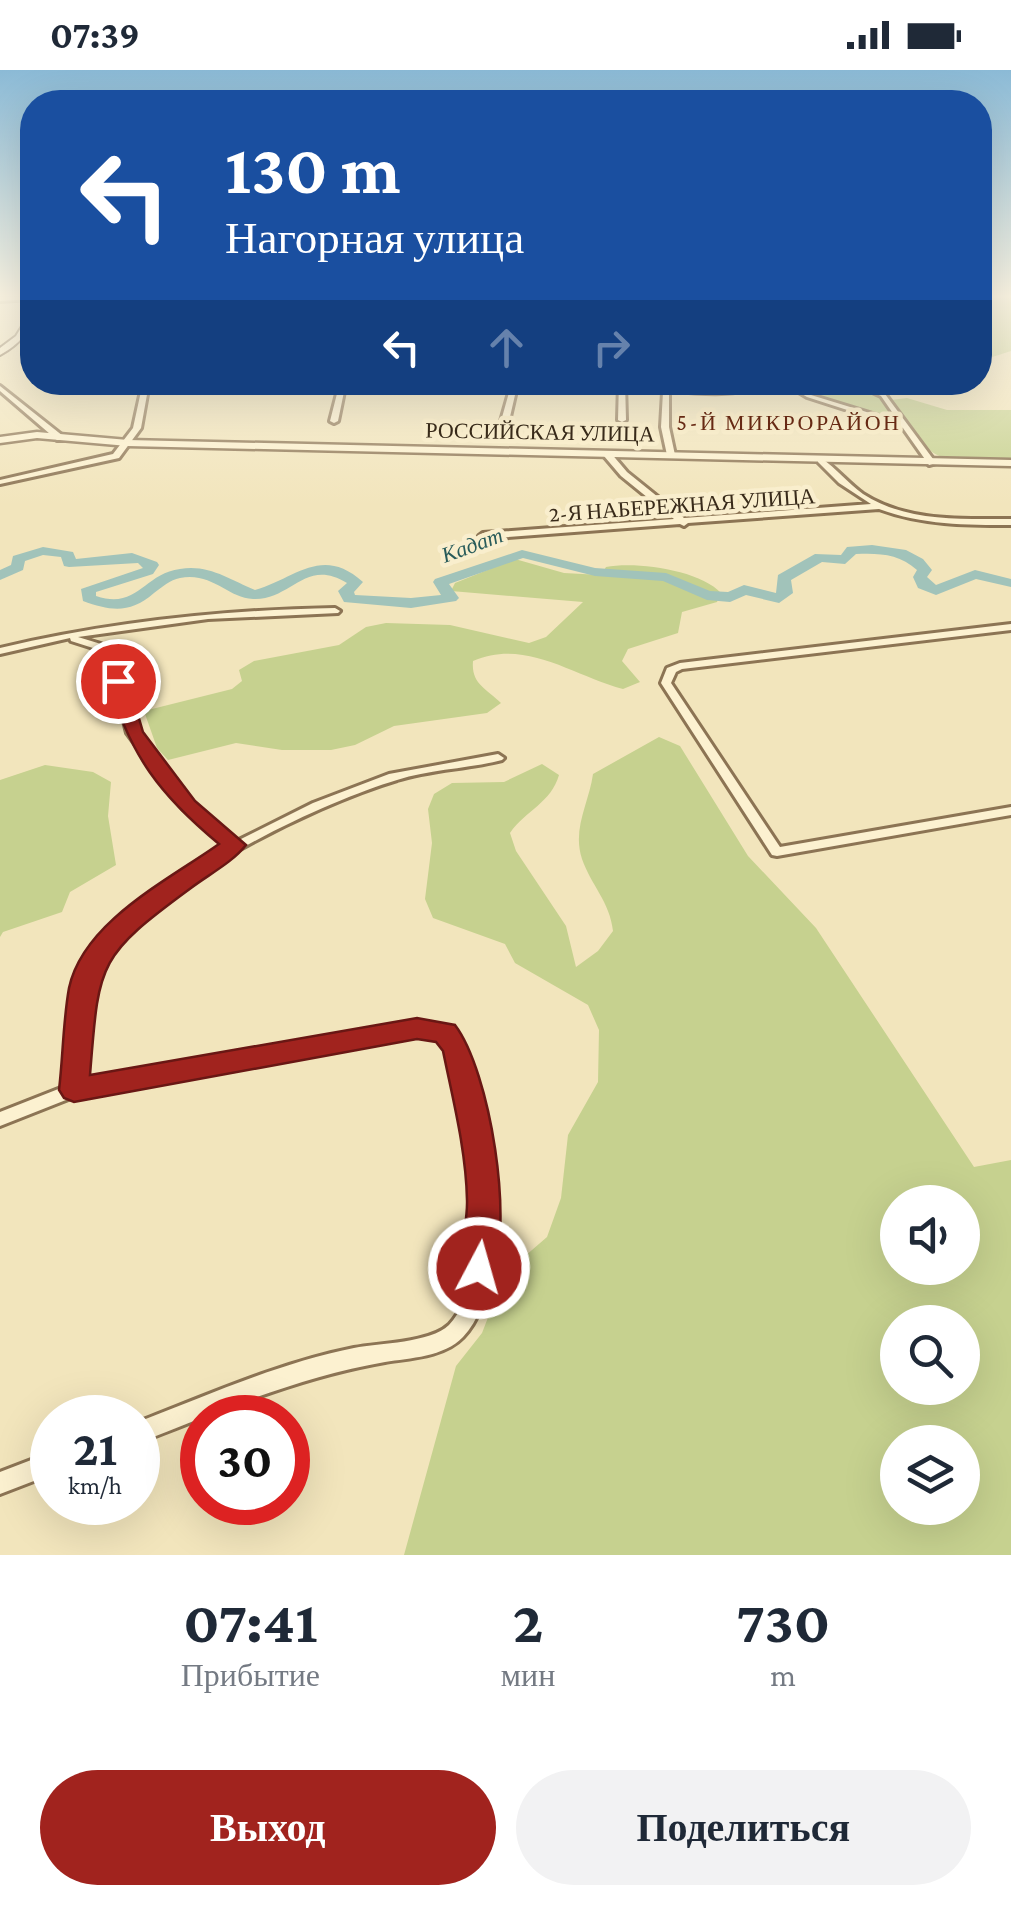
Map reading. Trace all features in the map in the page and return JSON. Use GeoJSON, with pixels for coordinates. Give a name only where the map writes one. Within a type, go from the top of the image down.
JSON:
{"type":"FeatureCollection","features":[{"type":"Feature","properties":{"kind":"street"},"geometry":{"type":"LineString","coordinates":[[0,388],[60,438]]}},
{"type":"Feature","properties":{"kind":"street"},"geometry":{"type":"LineString","coordinates":[[128,444],[143,395]]}},
{"type":"Feature","properties":{"kind":"street"},"geometry":{"type":"LineString","coordinates":[[334,421],[340,395]]}},
{"type":"Feature","properties":{"kind":"street"},"geometry":{"type":"LineString","coordinates":[[505,421],[512,395]]}},
{"type":"Feature","properties":{"kind":"street"},"geometry":{"type":"LineString","coordinates":[[622,395],[622,420]]}},
{"type":"Feature","properties":{"kind":"street"},"geometry":{"type":"LineString","coordinates":[[666,395],[665,426],[671,455]]}},
{"type":"Feature","properties":{"kind":"street"},"geometry":{"type":"LineString","coordinates":[[807,395],[907,427]]}},
{"type":"Feature","properties":{"kind":"street"},"geometry":{"type":"LineString","coordinates":[[884,395],[932,463]]}},
{"type":"Feature","properties":{"kind":"street"},"geometry":{"type":"LineString","coordinates":[[882,418],[898,415]]}},
{"type":"Feature","properties":{"kind":"street"},"geometry":{"type":"LineString","coordinates":[[28,435],[44,426]]}},
{"type":"Feature","properties":{"kind":"street","name":"РОССИЙСКАЯ УЛИЦА"},"geometry":{"type":"LineString","coordinates":[[0,440],[28,435],[128,444],[1011,465]]}},
{"type":"Feature","properties":{"kind":"street","name":"РОССИЙСКАЯ УЛИЦА"},"geometry":{"type":"LineString","coordinates":[[0,482],[105,462],[128,444]]}},
{"type":"Feature","properties":{"kind":"street"},"geometry":{"type":"LineString","coordinates":[[607,454],[684,523]]}},
{"type":"Feature","properties":{"kind":"street"},"geometry":{"type":"LineString","coordinates":[[821,460],[837,477],[907,519],[1011,522]]}},
{"type":"Feature","properties":{"kind":"street","name":"2-Я НАБЕРЕЖНАЯ УЛИЦА"},"geometry":{"type":"LineString","coordinates":[[483,536],[882,506]]}},
{"type":"Feature","properties":{"kind":"street"},"geometry":{"type":"LineString","coordinates":[[0,651],[135,624],[228,612],[335,611]]}},
{"type":"Feature","properties":{"kind":"street"},"geometry":{"type":"LineString","coordinates":[[1011,627],[680,666],[670,670],[666,682],[777,852],[1011,811]]}},
{"type":"Feature","properties":{"kind":"street"},"geometry":{"type":"LineString","coordinates":[[68,639],[97,646],[118,681],[133,733],[187,806],[234,845]]}},
{"type":"Feature","properties":{"kind":"street"},"geometry":{"type":"LineString","coordinates":[[74,1090],[83,985],[98,953],[138,914],[234,845],[384,780],[498,758]]}},
{"type":"Feature","properties":{"kind":"street"},"geometry":{"type":"LineString","coordinates":[[0,1119],[74,1090],[417,1028],[445,1032],[457,1048],[484,1202],[484,1238],[467,1317],[454,1333],[413,1348],[329,1360],[160,1424]]}},
{"type":"Feature","properties":{"kind":"street"},"geometry":{"type":"LineString","coordinates":[[0,1483],[30,1471]]}},
{"type":"Feature","properties":{"kind":"green space"},"geometry":{"type":"Polygon","coordinates":[[[813,395],[875,395],[895,415],[885,417],[813,395]]]}},
{"type":"Feature","properties":{"kind":"green space"},"geometry":{"type":"Polygon","coordinates":[[[907,398],[947,410],[1011,410],[1011,461],[949,459],[928,449],[891,400],[907,398]]]}},
{"type":"Feature","properties":{"kind":"green space"},"geometry":{"type":"Polygon","coordinates":[[[515,559],[564,573],[601,575],[606,567],[619,565],[667,569],[698,578],[721,593],[717,602],[682,612],[678,633],[628,649],[622,661],[640,682],[623,689],[531,656],[493,655],[473,661],[477,680],[501,703],[487,713],[394,726],[355,745],[331,750],[282,750],[236,743],[168,760],[157,748],[144,711],[232,689],[242,681],[239,670],[254,661],[339,645],[366,627],[386,623],[450,625],[529,643],[546,637],[583,602],[451,591],[455,583],[515,559]]]}},
{"type":"Feature","properties":{"kind":"green space"},"geometry":{"type":"Polygon","coordinates":[[[659,737],[680,746],[748,856],[816,928],[974,1167],[1011,1160],[1011,1555],[404,1555],[456,1366],[482,1333],[496,1297],[517,1263],[547,1237],[561,1198],[568,1135],[598,1082],[599,1030],[588,1005],[515,963],[505,944],[433,918],[425,899],[432,843],[428,809],[434,794],[452,783],[504,782],[542,764],[559,775],[550,793],[510,833],[516,851],[566,926],[576,967],[598,951],[613,931],[608,911],[582,859],[580,827],[593,774],[659,737]]]}},
{"type":"Feature","properties":{"kind":"green space"},"geometry":{"type":"Polygon","coordinates":[[[45,765],[93,772],[111,782],[108,816],[116,865],[70,892],[62,912],[3,932],[0,937],[0,780],[45,765]]]}},
{"type":"Feature","properties":{"kind":"waterway","name":"Кадат"},"geometry":{"type":"LineString","coordinates":[[0,576],[18,567],[18,559],[43,551],[68,555],[69,563],[143,560],[152,565],[148,571],[89,589],[88,598],[108,605],[124,605],[166,577],[182,573],[209,574],[254,595],[303,573],[327,569],[356,582],[346,591],[349,599],[411,603],[451,598],[440,582],[522,554],[595,572],[666,577],[707,595],[730,597],[744,590],[779,598],[785,593],[783,578],[820,557],[845,560],[852,550],[872,549],[901,553],[918,562],[925,570],[920,577],[923,585],[936,590],[975,574],[1011,583]]}},
{"type":"Feature","properties":{"kind":"district","name":"5-Й МИКРОРАЙОН"},"geometry":{"type":"Point","coordinates":[789,422]}},
{"type":"Feature","properties":{"kind":"route"},"geometry":{"type":"LineString","coordinates":[[118,681],[133,733],[187,806],[234,845],[138,914],[98,953],[83,985],[74,1090],[417,1028],[445,1032],[457,1048],[477,1145],[484,1202],[479,1268]]}}]}
